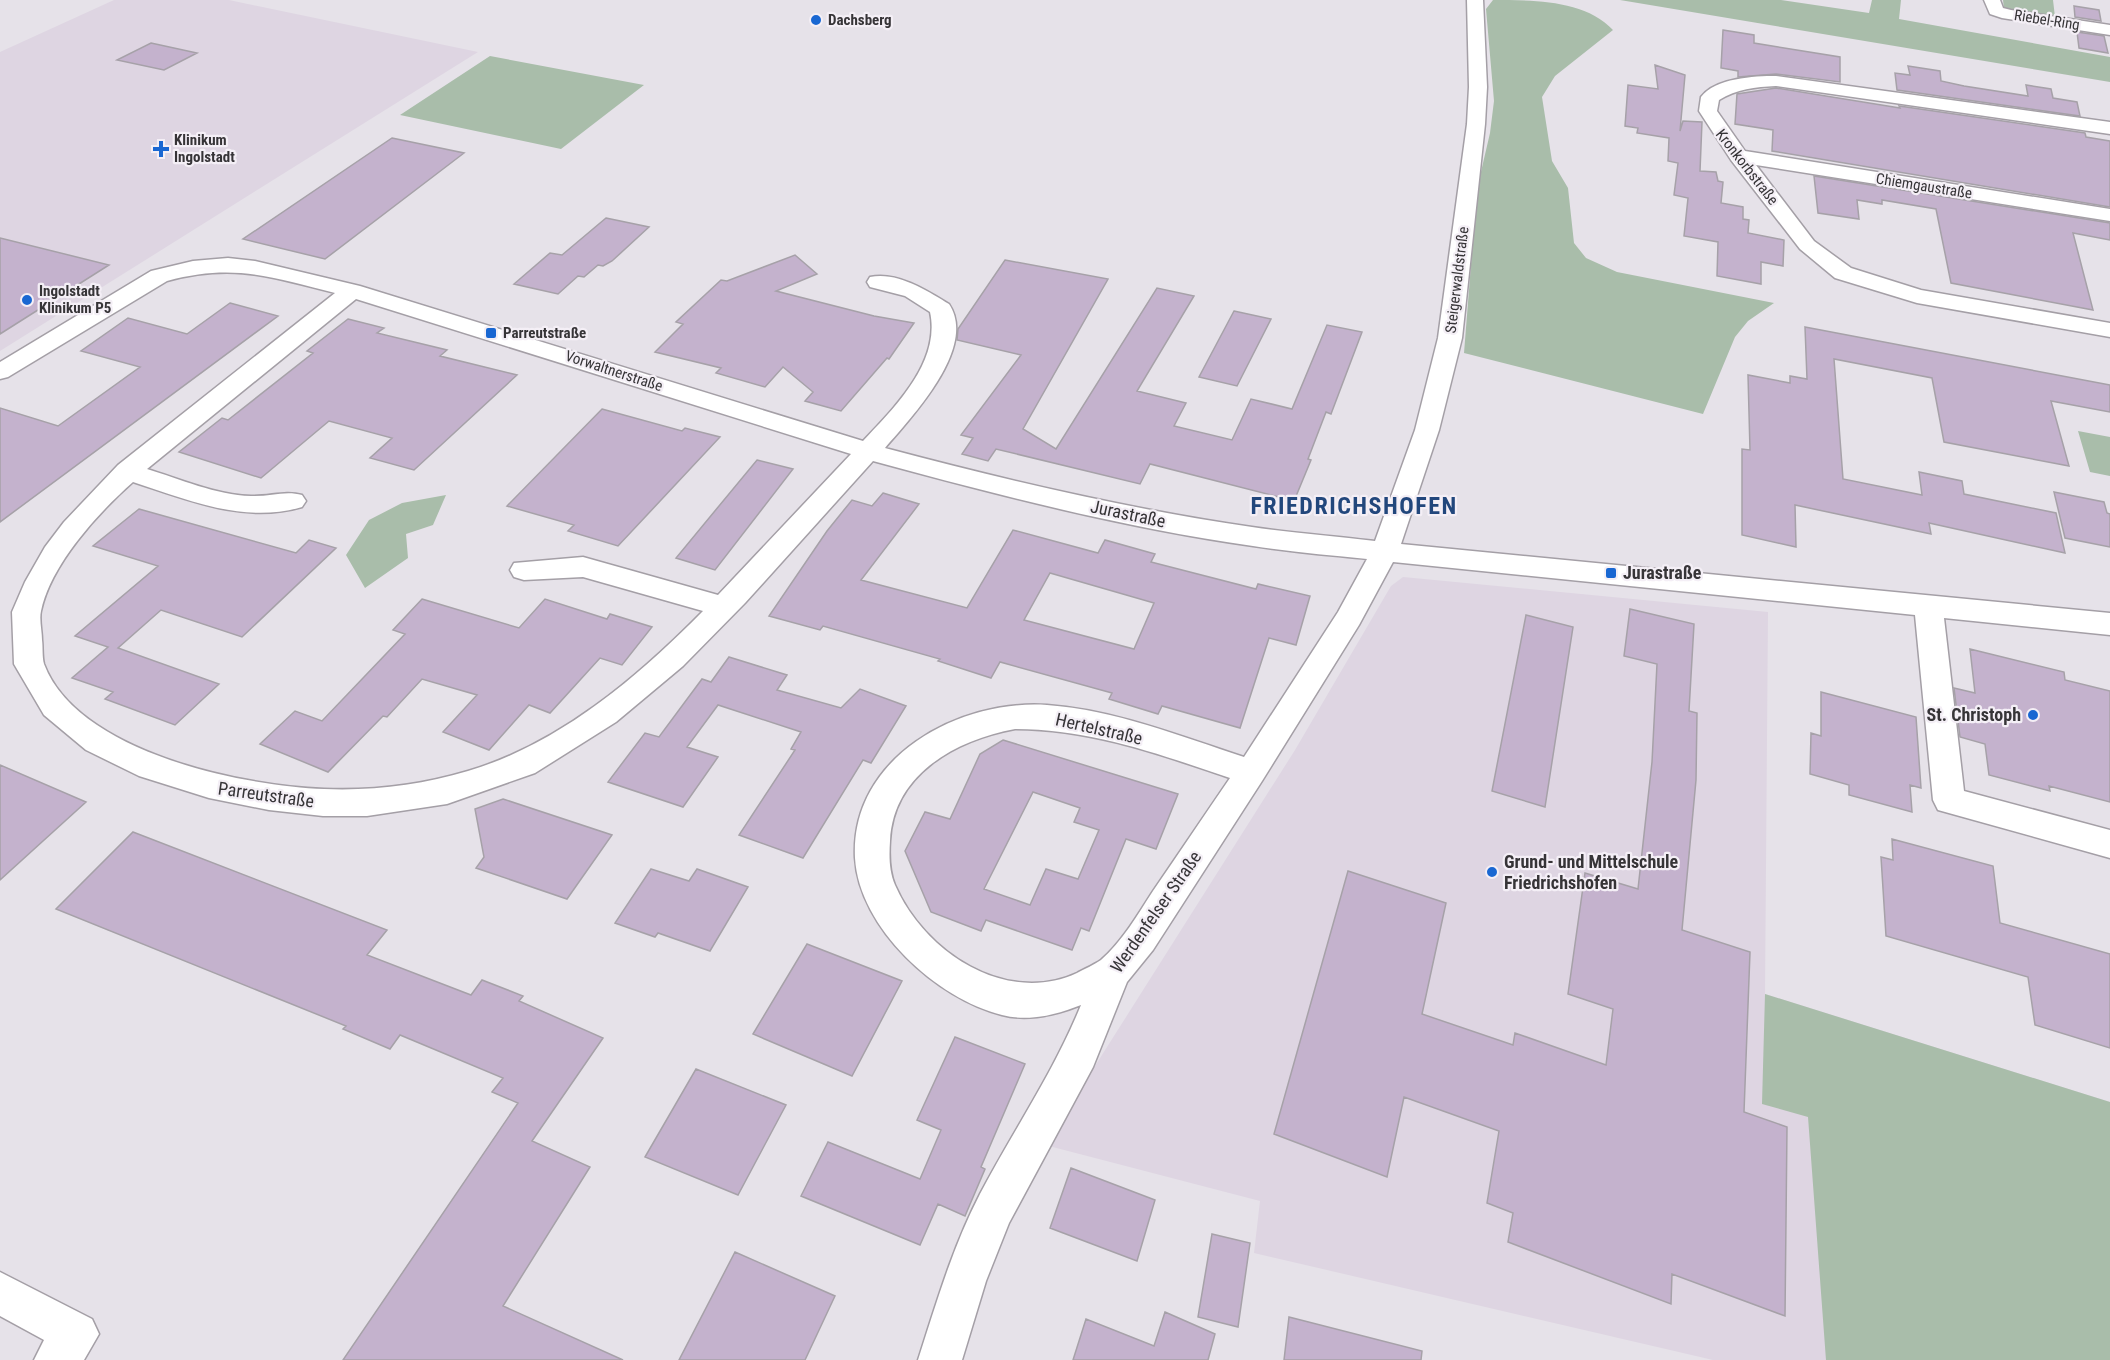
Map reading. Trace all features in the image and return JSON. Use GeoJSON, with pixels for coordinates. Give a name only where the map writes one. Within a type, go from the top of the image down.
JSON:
{"type":"FeatureCollection","features":[{"type":"Feature","properties":{"kind":"street","name":"Steigerwaldstraße"},"geometry":{"type":"LineString","coordinates":[[1385,551],[1427,430],[1450,338],[1476,124],[1478,87],[1474,0]]}},
{"type":"Feature","properties":{"kind":"street","name":"Riebel-Ring"},"geometry":{"type":"LineString","coordinates":[[1992,0],[1996,11],[2008,15],[2110,30]]}},
{"type":"Feature","properties":{"kind":"street","name":"Kronkorbstraße"},"geometry":{"type":"LineString","coordinates":[[2110,128],[1803,84],[1752,81],[1726,88],[1710,97],[1708,111],[1713,122],[1738,156],[1807,244],[1843,273],[1917,296],[2110,330]]}},
{"type":"Feature","properties":{"kind":"street","name":"Chiemgaustraße"},"geometry":{"type":"LineString","coordinates":[[1738,156],[2110,215]]}},
{"type":"Feature","properties":{"kind":"street","name":"Vorwaltnerstraße"},"geometry":{"type":"LineString","coordinates":[[0,372],[159,276],[193,267],[228,264],[255,267],[352,291],[580,359],[867,451]]}},
{"type":"Feature","properties":{"kind":"street","name":"Parreutstraße"},"geometry":{"type":"LineString","coordinates":[[352,291],[240,378],[127,471],[89,509],[59,545],[39,581],[24,617],[20,650],[28,681],[48,712],[80,737],[114,757],[154,772],[229,793],[292,802],[368,803],[457,789],[528,763],[589,726],[657,673],[723,607],[900,417],[934,368],[945,334],[941,309],[913,291],[878,282]]}},
{"type":"Feature","properties":{"kind":"street","name":"Jurastraße"},"geometry":{"type":"LineString","coordinates":[[867,451],[970,479],[1144,518],[1253,537],[2109,625]]}},
{"type":"Feature","properties":{"kind":"street"},"geometry":{"type":"LineString","coordinates":[[127,471],[215,499],[250,505],[293,501]]}},
{"type":"Feature","properties":{"kind":"street","name":"Werdenfelser Straße"},"geometry":{"type":"LineString","coordinates":[[940,1360],[965,1281],[994,1210],[1080,1054],[1113,972],[1141,939],[1251,772],[1349,618],[1385,551]]}},
{"type":"Feature","properties":{"kind":"street"},"geometry":{"type":"LineString","coordinates":[[524,570],[583,567],[723,607]]}},
{"type":"Feature","properties":{"kind":"street"},"geometry":{"type":"LineString","coordinates":[[1929,608],[1949,800],[2110,844]]}},
{"type":"Feature","properties":{"kind":"street","name":"Hertelstraße"},"geometry":{"type":"LineString","coordinates":[[1113,972],[1070,995],[1026,1001],[988,993],[930,959],[889,909],[876,882],[872,859],[873,836],[881,806],[895,779],[917,755],[944,737],[973,726],[1008,717],[1078,721],[1159,742],[1251,772]]}},
{"type":"Feature","properties":{"kind":"street"},"geometry":{"type":"LineString","coordinates":[[0,1293],[77,1334],[56,1360]]}},
{"type":"Feature","properties":{"kind":"shaded area","name":"Klinikum Ingolstadt"},"geometry":{"type":"Polygon","coordinates":[[[114,0],[229,0],[478,52],[0,351],[0,52],[114,0]]]}},
{"type":"Feature","properties":{"kind":"shaded area","name":"Grund- und Mittelschule Friedrichshofen"},"geometry":{"type":"Polygon","coordinates":[[[1403,577],[1768,612],[1765,994],[2110,1102],[2110,1360],[1713,1360],[1254,1253],[1260,1201],[1045,1145],[1295,750],[1391,586],[1403,577]]]}},
{"type":"Feature","properties":{"kind":"green space"},"geometry":{"type":"Polygon","coordinates":[[[1493,0],[1526,0],[1574,7],[1602,20],[1613,30],[1555,76],[1542,97],[1552,161],[1568,188],[1574,243],[1586,258],[1617,272],[1774,303],[1748,321],[1735,337],[1703,414],[1464,353],[1477,189],[1490,133],[1494,101],[1486,9],[1493,0]]]}},
{"type":"Feature","properties":{"kind":"green space"},"geometry":{"type":"Polygon","coordinates":[[[1620,0],[1781,0],[1869,13],[1872,0],[1901,0],[1899,19],[2110,57],[2110,82],[1620,0]]]}},
{"type":"Feature","properties":{"kind":"green space"},"geometry":{"type":"Polygon","coordinates":[[[2003,0],[2053,0],[2055,17],[2004,9],[2003,0]]]}},
{"type":"Feature","properties":{"kind":"green space"},"geometry":{"type":"Polygon","coordinates":[[[490,56],[644,85],[561,149],[400,115],[490,56]]]}},
{"type":"Feature","properties":{"kind":"green space"},"geometry":{"type":"Polygon","coordinates":[[[2078,431],[2110,437],[2110,476],[2090,472],[2078,431]]]}},
{"type":"Feature","properties":{"kind":"green space"},"geometry":{"type":"Polygon","coordinates":[[[446,495],[433,525],[406,534],[408,558],[365,588],[346,555],[369,520],[402,503],[446,495]]]}},
{"type":"Feature","properties":{"kind":"green space"},"geometry":{"type":"Polygon","coordinates":[[[1765,994],[2110,1102],[2110,1360],[1826,1360],[1808,1117],[1762,1104],[1765,994]]]}},
{"type":"Feature","properties":{"kind":"building"},"geometry":{"type":"Polygon","coordinates":[[[2074,6],[2099,10],[2101,21],[2075,17],[2074,6]]]}},
{"type":"Feature","properties":{"kind":"building"},"geometry":{"type":"Polygon","coordinates":[[[1723,30],[1754,35],[1754,43],[1840,57],[1840,82],[1776,74],[1738,77],[1738,71],[1721,68],[1723,30]]]}},
{"type":"Feature","properties":{"kind":"building"},"geometry":{"type":"Polygon","coordinates":[[[2077,32],[2104,36],[2108,53],[2079,48],[2077,32]]]}},
{"type":"Feature","properties":{"kind":"building"},"geometry":{"type":"Polygon","coordinates":[[[151,43],[197,53],[164,70],[117,60],[151,43]]]}},
{"type":"Feature","properties":{"kind":"building"},"geometry":{"type":"Polygon","coordinates":[[[1655,65],[1685,75],[1680,131],[1683,121],[1702,122],[1700,171],[1716,172],[1718,181],[1723,182],[1721,203],[1743,207],[1743,219],[1749,220],[1748,233],[1784,240],[1783,266],[1761,262],[1761,284],[1717,276],[1718,242],[1684,236],[1688,198],[1674,195],[1678,163],[1668,161],[1669,138],[1637,133],[1638,128],[1625,126],[1628,85],[1658,89],[1655,65]]]}},
{"type":"Feature","properties":{"kind":"building"},"geometry":{"type":"Polygon","coordinates":[[[1908,66],[1940,71],[1941,81],[1964,86],[2028,96],[2026,85],[2051,89],[2053,98],[2077,102],[2080,116],[1897,90],[1895,73],[1910,75],[1908,66]]]}},
{"type":"Feature","properties":{"kind":"building"},"geometry":{"type":"Polygon","coordinates":[[[1776,88],[1900,108],[1899,106],[2085,133],[2086,137],[2110,141],[2110,207],[1772,151],[1773,130],[1735,124],[1737,94],[1776,88]]]}},
{"type":"Feature","properties":{"kind":"building"},"geometry":{"type":"Polygon","coordinates":[[[392,138],[464,153],[325,259],[243,239],[392,138]]]}},
{"type":"Feature","properties":{"kind":"building"},"geometry":{"type":"Polygon","coordinates":[[[1814,176],[2110,223],[2110,240],[2073,233],[2093,310],[1951,283],[1936,209],[1882,200],[1882,204],[1857,200],[1859,219],[1818,213],[1814,176]]]}},
{"type":"Feature","properties":{"kind":"building"},"geometry":{"type":"Polygon","coordinates":[[[606,218],[649,227],[612,261],[603,266],[598,265],[584,277],[578,276],[558,294],[514,284],[550,253],[562,255],[606,218]]]}},
{"type":"Feature","properties":{"kind":"building","name":"Ingolstadt Klinikum P5"},"geometry":{"type":"Polygon","coordinates":[[[0,238],[109,265],[0,334],[0,238]]]}},
{"type":"Feature","properties":{"kind":"building"},"geometry":{"type":"Polygon","coordinates":[[[795,255],[817,274],[776,291],[874,316],[914,323],[889,359],[887,358],[841,411],[805,401],[813,392],[783,367],[765,387],[716,373],[721,368],[655,352],[683,324],[676,322],[721,280],[727,281],[795,255]]]}},
{"type":"Feature","properties":{"kind":"building"},"geometry":{"type":"Polygon","coordinates":[[[1005,260],[1108,279],[1023,429],[1056,449],[1157,288],[1194,296],[1137,391],[1186,403],[1174,426],[1232,440],[1251,399],[1292,409],[1327,325],[1362,332],[1331,414],[1326,412],[1308,459],[1311,460],[1294,501],[1150,464],[1140,484],[996,449],[988,461],[962,454],[973,438],[961,435],[1021,355],[957,340],[958,329],[1005,260]]]}},
{"type":"Feature","properties":{"kind":"building"},"geometry":{"type":"Polygon","coordinates":[[[230,303],[278,316],[0,522],[0,408],[58,426],[140,367],[81,351],[128,318],[187,334],[230,303]]]}},
{"type":"Feature","properties":{"kind":"building"},"geometry":{"type":"Polygon","coordinates":[[[1234,311],[1271,319],[1237,386],[1199,377],[1234,311]]]}},
{"type":"Feature","properties":{"kind":"building"},"geometry":{"type":"Polygon","coordinates":[[[348,319],[384,328],[377,333],[447,350],[440,356],[517,375],[414,470],[370,458],[392,438],[329,421],[261,478],[179,452],[222,418],[228,420],[313,353],[307,351],[348,319]]]}},
{"type":"Feature","properties":{"kind":"building"},"geometry":{"type":"Polygon","coordinates":[[[1805,327],[2110,385],[2110,412],[2051,401],[2069,466],[1944,442],[1932,378],[1834,359],[1843,479],[1922,495],[1919,472],[1962,481],[1964,494],[2056,513],[2065,553],[1929,523],[1931,534],[1795,505],[1796,547],[1742,535],[1742,449],[1750,450],[1748,375],[1790,383],[1790,376],[1807,379],[1805,327]]]}},
{"type":"Feature","properties":{"kind":"building"},"geometry":{"type":"Polygon","coordinates":[[[602,409],[682,431],[685,428],[720,437],[618,546],[568,531],[574,525],[507,506],[602,409]]]}},
{"type":"Feature","properties":{"kind":"building"},"geometry":{"type":"Polygon","coordinates":[[[757,460],[793,469],[715,570],[676,558],[757,460]]]}},
{"type":"Feature","properties":{"kind":"building"},"geometry":{"type":"Polygon","coordinates":[[[2054,492],[2104,502],[2107,513],[2110,514],[2110,547],[2065,538],[2054,492]]]}},
{"type":"Feature","properties":{"kind":"building"},"geometry":{"type":"Polygon","coordinates":[[[883,493],[919,504],[861,580],[967,608],[1013,530],[1098,553],[1105,540],[1155,554],[1151,562],[1256,589],[1258,584],[1310,596],[1296,645],[1269,638],[1240,728],[1162,706],[1158,714],[1109,699],[1112,693],[1000,662],[991,678],[938,661],[940,659],[823,626],[820,630],[769,616],[827,531],[852,500],[872,506],[883,493]],[[1050,573],[1024,620],[1134,649],[1154,603],[1050,573]]]}},
{"type":"Feature","properties":{"kind":"building"},"geometry":{"type":"Polygon","coordinates":[[[139,509],[296,553],[309,540],[336,548],[242,637],[161,610],[118,648],[219,684],[175,725],[105,699],[113,692],[72,678],[108,647],[75,636],[158,566],[93,546],[139,509]]]}},
{"type":"Feature","properties":{"kind":"building"},"geometry":{"type":"Polygon","coordinates":[[[422,599],[519,628],[545,599],[607,619],[610,614],[652,627],[622,665],[600,658],[550,713],[529,705],[489,750],[443,732],[477,695],[422,679],[387,717],[383,716],[328,772],[260,744],[295,711],[322,721],[405,634],[393,630],[422,599]]]}},
{"type":"Feature","properties":{"kind":"building"},"geometry":{"type":"Polygon","coordinates":[[[1630,609],[1694,624],[1689,711],[1697,713],[1696,780],[1682,930],[1750,952],[1744,1112],[1787,1127],[1785,1316],[1672,1274],[1671,1304],[1508,1242],[1513,1213],[1487,1203],[1499,1131],[1404,1097],[1387,1177],[1274,1134],[1348,871],[1446,903],[1422,1014],[1513,1045],[1515,1033],[1606,1065],[1613,1009],[1568,994],[1585,873],[1638,889],[1652,762],[1657,664],[1624,656],[1630,609]]]}},
{"type":"Feature","properties":{"kind":"building"},"geometry":{"type":"Polygon","coordinates":[[[1526,615],[1573,627],[1545,807],[1492,791],[1526,615]]]}},
{"type":"Feature","properties":{"kind":"building","name":"St. Christoph"},"geometry":{"type":"Polygon","coordinates":[[[1970,649],[2064,672],[2065,680],[2110,691],[2110,802],[2049,786],[2050,791],[1989,775],[1985,744],[1960,737],[1954,688],[1975,693],[1970,649]]]}},
{"type":"Feature","properties":{"kind":"building"},"geometry":{"type":"Polygon","coordinates":[[[729,657],[787,675],[777,690],[841,708],[860,689],[906,706],[871,763],[863,760],[803,858],[739,835],[795,750],[791,749],[801,732],[718,705],[687,747],[718,757],[683,807],[608,782],[645,733],[659,737],[702,679],[711,682],[729,657]]]}},
{"type":"Feature","properties":{"kind":"building"},"geometry":{"type":"Polygon","coordinates":[[[1821,692],[1916,717],[1921,788],[1910,785],[1912,812],[1849,795],[1849,785],[1810,774],[1811,733],[1821,736],[1821,692]]]}},
{"type":"Feature","properties":{"kind":"building"},"geometry":{"type":"Polygon","coordinates":[[[1003,740],[1178,794],[1156,849],[1126,839],[1089,931],[1081,928],[1072,950],[986,920],[981,931],[931,912],[905,851],[925,812],[950,819],[980,754],[1003,740]],[[1033,792],[984,889],[1030,905],[1046,869],[1078,879],[1099,830],[1074,822],[1080,808],[1033,792]]]}},
{"type":"Feature","properties":{"kind":"building"},"geometry":{"type":"Polygon","coordinates":[[[0,765],[86,802],[0,880],[0,765]]]}},
{"type":"Feature","properties":{"kind":"building"},"geometry":{"type":"Polygon","coordinates":[[[503,799],[612,835],[567,899],[476,868],[484,857],[475,809],[503,799]]]}},
{"type":"Feature","properties":{"kind":"building"},"geometry":{"type":"Polygon","coordinates":[[[133,832],[387,930],[367,955],[471,995],[482,980],[523,996],[519,1001],[603,1038],[532,1141],[590,1167],[503,1306],[623,1360],[343,1360],[518,1103],[492,1092],[503,1078],[400,1035],[390,1049],[343,1029],[346,1026],[56,909],[133,832]]]}},
{"type":"Feature","properties":{"kind":"building"},"geometry":{"type":"Polygon","coordinates":[[[1892,839],[1993,866],[2000,923],[2110,954],[2110,1048],[2035,1025],[2028,977],[1886,936],[1881,857],[1893,860],[1892,839]]]}},
{"type":"Feature","properties":{"kind":"building"},"geometry":{"type":"Polygon","coordinates":[[[651,869],[689,881],[697,869],[748,887],[710,951],[658,933],[655,937],[615,923],[651,869]]]}},
{"type":"Feature","properties":{"kind":"building"},"geometry":{"type":"Polygon","coordinates":[[[807,944],[902,981],[852,1076],[753,1034],[807,944]]]}},
{"type":"Feature","properties":{"kind":"building"},"geometry":{"type":"Polygon","coordinates":[[[955,1037],[1025,1064],[981,1167],[985,1169],[965,1216],[938,1204],[920,1245],[801,1196],[828,1142],[920,1179],[941,1130],[917,1120],[955,1037]]]}},
{"type":"Feature","properties":{"kind":"building"},"geometry":{"type":"Polygon","coordinates":[[[696,1069],[786,1105],[738,1195],[645,1157],[696,1069]]]}},
{"type":"Feature","properties":{"kind":"building"},"geometry":{"type":"Polygon","coordinates":[[[1071,1168],[1155,1200],[1137,1261],[1050,1228],[1071,1168]]]}},
{"type":"Feature","properties":{"kind":"building"},"geometry":{"type":"Polygon","coordinates":[[[1212,1234],[1250,1243],[1238,1327],[1198,1317],[1212,1234]]]}},
{"type":"Feature","properties":{"kind":"building"},"geometry":{"type":"Polygon","coordinates":[[[735,1252],[835,1296],[805,1360],[679,1360],[735,1252]]]}},
{"type":"Feature","properties":{"kind":"building"},"geometry":{"type":"Polygon","coordinates":[[[1165,1312],[1215,1334],[1208,1360],[1073,1360],[1086,1319],[1154,1346],[1165,1312]]]}},
{"type":"Feature","properties":{"kind":"building"},"geometry":{"type":"Polygon","coordinates":[[[1289,1317],[1422,1351],[1421,1360],[1284,1360],[1289,1317]]]}},
{"type":"Feature","properties":{"kind":"place","name":"Dachsberg"},"geometry":{"type":"Point","coordinates":[816,20]}},
{"type":"Feature","properties":{"kind":"place","name":"Klinikum Ingolstadt"},"geometry":{"type":"Point","coordinates":[161,149]}},
{"type":"Feature","properties":{"kind":"place","name":"Ingolstadt Klinikum P5"},"geometry":{"type":"Point","coordinates":[27,300]}},
{"type":"Feature","properties":{"kind":"place","name":"Parreutstraße"},"geometry":{"type":"Point","coordinates":[491,333]}},
{"type":"Feature","properties":{"kind":"place","name":"Jurastraße"},"geometry":{"type":"Point","coordinates":[1611,573]}},
{"type":"Feature","properties":{"kind":"place","name":"St. Christoph"},"geometry":{"type":"Point","coordinates":[2033,715]}},
{"type":"Feature","properties":{"kind":"place","name":"Grund- und Mittelschule Friedrichshofen"},"geometry":{"type":"Point","coordinates":[1492,872]}},
{"type":"Feature","properties":{"kind":"district","name":"FRIEDRICHSHOFEN"},"geometry":{"type":"Point","coordinates":[1354,506]}}]}
